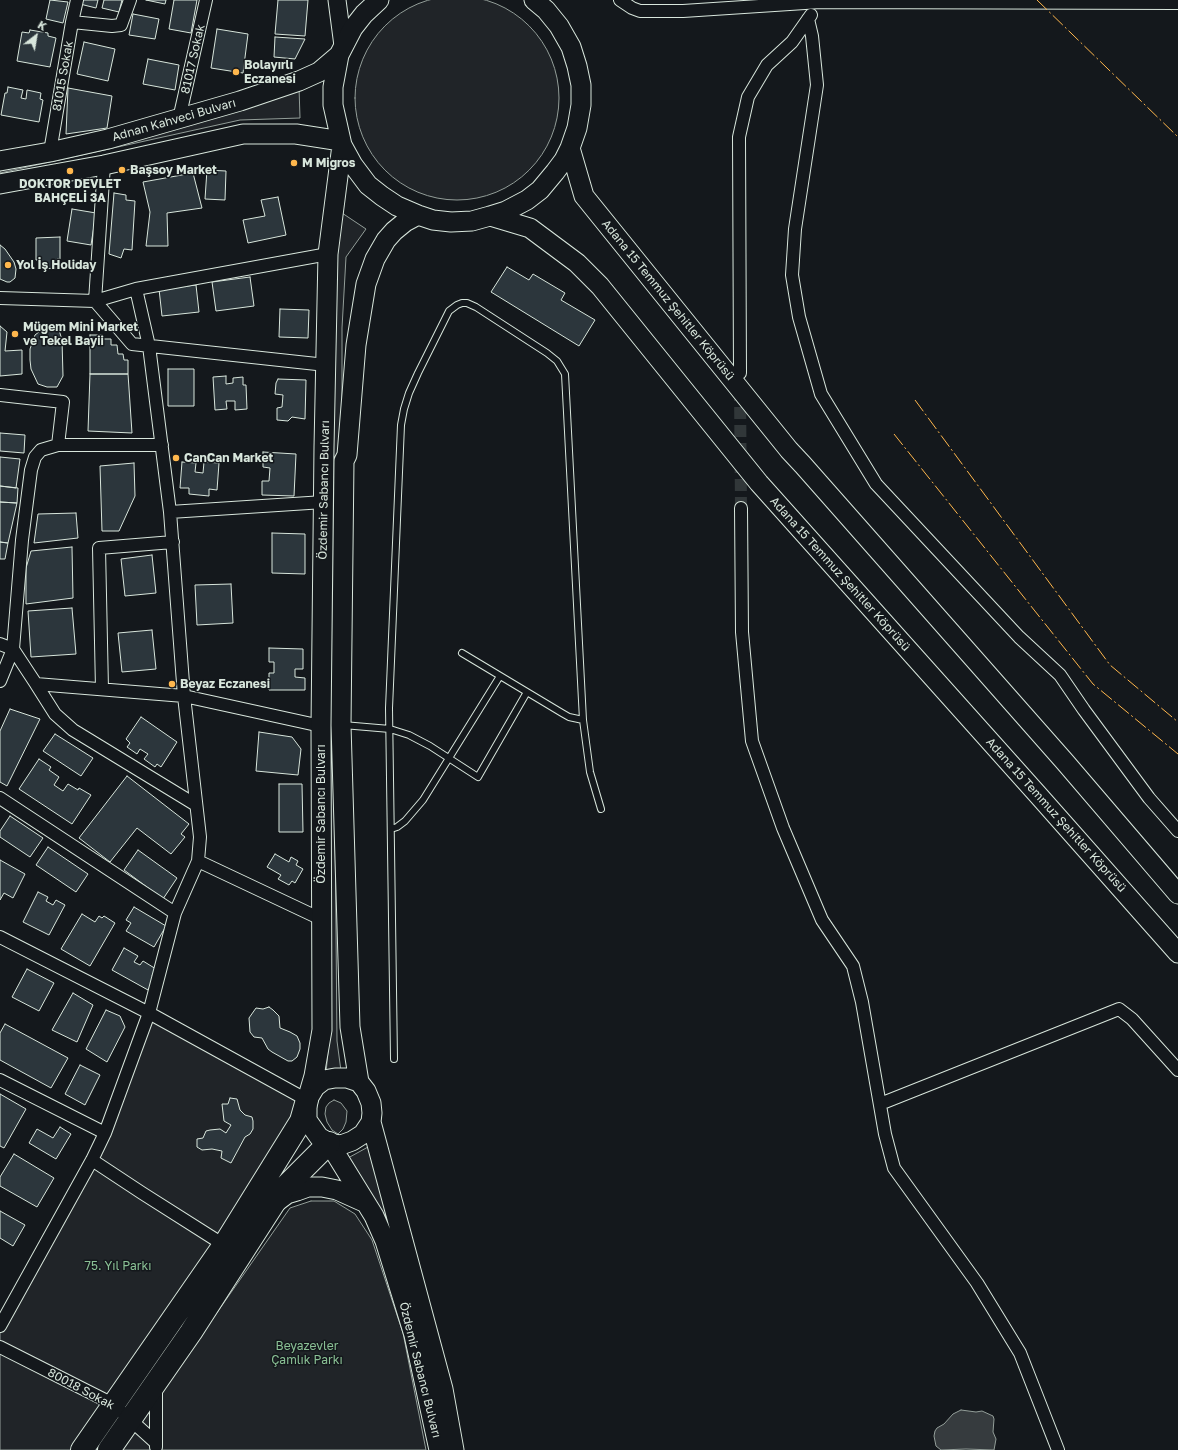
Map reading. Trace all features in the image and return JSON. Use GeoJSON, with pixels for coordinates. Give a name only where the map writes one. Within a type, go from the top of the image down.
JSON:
{"type":"FeatureCollection","features":[{"type":"Feature","properties":{"kind":"highway"},"geometry":{"type":"LineString","coordinates":[[82,1450],[224,1244],[301,1121],[307,1100]]}},
{"type":"Feature","properties":{"kind":"highway"},"geometry":{"type":"LineString","coordinates":[[109,1450],[191,1332],[283,1189],[329,1143]]}},
{"type":"Feature","properties":{"kind":"main road"},"geometry":{"type":"LineString","coordinates":[[337,0],[341,50],[333,87],[333,105],[342,143],[353,165],[368,185],[396,206],[433,220],[451,222],[472,221],[490,216],[506,211],[527,200],[540,190],[564,160],[570,148],[577,128],[581,85],[571,47],[559,26],[542,3]]}},
{"type":"Feature","properties":{"kind":"main road"},"geometry":{"type":"LineString","coordinates":[[341,50],[364,14],[379,0]]}},
{"type":"Feature","properties":{"kind":"main road","name":"Adnan Kahveci Bulvarı"},"geometry":{"type":"LineString","coordinates":[[0,161],[108,139],[179,119],[300,81],[319,72],[341,50]]}},
{"type":"Feature","properties":{"kind":"main road","name":"Adnan Kahveci Bulvarı"},"geometry":{"type":"LineString","coordinates":[[0,184],[104,165],[243,134],[296,134],[342,143]]}},
{"type":"Feature","properties":{"kind":"main road","name":"Özdemir Sabancı Bulvarı"},"geometry":{"type":"LineString","coordinates":[[342,143],[328,254],[321,726],[322,1030],[314,1076],[307,1100],[307,1120],[319,1138],[329,1143],[374,1216],[385,1241],[414,1335],[439,1450]]}},
{"type":"Feature","properties":{"kind":"main road","name":"Adana 15 Temmuz Şehitler Köprüsü"},"geometry":{"type":"LineString","coordinates":[[570,148],[584,196],[789,450],[1065,762],[1178,894]]}},
{"type":"Feature","properties":{"kind":"main road","name":"Özdemir Sabancı Bulvarı"},"geometry":{"type":"LineString","coordinates":[[418,215],[405,222],[394,231],[386,240],[375,258],[366,284],[356,345],[347,455],[344,461],[341,725],[350,1027],[359,1082],[366,1091],[371,1103],[372,1113],[370,1122],[443,1389],[454,1450]]}},
{"type":"Feature","properties":{"kind":"main road","name":"Adana 15 Temmuz Şehitler Köprüsü"},"geometry":{"type":"LineString","coordinates":[[490,216],[530,228],[577,263],[600,286],[770,496],[1178,953]]}},
{"type":"Feature","properties":{"kind":"main road"},"geometry":{"type":"LineString","coordinates":[[307,1100],[315,1087],[324,1080],[347,1078],[359,1082]]}},
{"type":"Feature","properties":{"kind":"main road"},"geometry":{"type":"LineString","coordinates":[[329,1143],[341,1144],[352,1141],[363,1134],[370,1122]]}},
{"type":"Feature","properties":{"kind":"main road"},"geometry":{"type":"LineString","coordinates":[[274,1203],[287,1194],[308,1187],[322,1187],[337,1190],[366,1203]]}},
{"type":"Feature","properties":{"kind":"street","name":"81015 Sokak"},"geometry":{"type":"LineString","coordinates":[[50,152],[77,0]]}},
{"type":"Feature","properties":{"kind":"street"},"geometry":{"type":"LineString","coordinates":[[72,22],[112,26],[121,25],[130,0]]}},
{"type":"Feature","properties":{"kind":"street","name":"81017 Sokak"},"geometry":{"type":"LineString","coordinates":[[179,119],[206,0]]}},
{"type":"Feature","properties":{"kind":"street"},"geometry":{"type":"LineString","coordinates":[[620,0],[632,8],[640,11],[683,11],[820,2],[1178,3]]}},
{"type":"Feature","properties":{"kind":"street"},"geometry":{"type":"LineString","coordinates":[[740,373],[739,136],[748,97],[767,65],[792,42],[820,2]]}},
{"type":"Feature","properties":{"kind":"street"},"geometry":{"type":"LineString","coordinates":[[808,19],[812,36],[817,84],[795,229],[792,275],[799,317],[821,394],[876,484],[1019,637],[1060,675],[1149,798],[1178,832]]}},
{"type":"Feature","properties":{"kind":"street"},"geometry":{"type":"LineString","coordinates":[[104,165],[96,301],[132,344],[326,365]]}},
{"type":"Feature","properties":{"kind":"street"},"geometry":{"type":"LineString","coordinates":[[0,298],[96,301],[136,289],[328,254]]}},
{"type":"Feature","properties":{"kind":"street"},"geometry":{"type":"LineString","coordinates":[[0,1326],[92,1160],[105,1133],[149,1013],[175,913],[198,861],[200,837],[184,696],[170,512],[149,346],[136,289]]}},
{"type":"Feature","properties":{"kind":"street"},"geometry":{"type":"LineString","coordinates":[[0,395],[62,402],[58,445]]}},
{"type":"Feature","properties":{"kind":"street"},"geometry":{"type":"LineString","coordinates":[[0,681],[13,649],[22,540],[31,470],[35,457],[41,450],[58,445],[162,445]]}},
{"type":"Feature","properties":{"kind":"street"},"geometry":{"type":"LineString","coordinates":[[170,512],[324,502]]}},
{"type":"Feature","properties":{"kind":"street"},"geometry":{"type":"LineString","coordinates":[[741,508],[742,632],[752,741],[783,828],[822,920],[853,966],[862,1002],[885,1134],[894,1168],[978,1283],[1020,1353],[1058,1450]]}},
{"type":"Feature","properties":{"kind":"street"},"geometry":{"type":"LineString","coordinates":[[102,689],[98,548],[173,542]]}},
{"type":"Feature","properties":{"kind":"street"},"geometry":{"type":"LineString","coordinates":[[0,644],[13,649],[55,714],[73,730],[196,805]]}},
{"type":"Feature","properties":{"kind":"street"},"geometry":{"type":"LineString","coordinates":[[36,684],[184,696],[321,726]]}},
{"type":"Feature","properties":{"kind":"street"},"geometry":{"type":"LineString","coordinates":[[0,798],[175,913]]}},
{"type":"Feature","properties":{"kind":"street"},"geometry":{"type":"LineString","coordinates":[[198,861],[321,919]]}},
{"type":"Feature","properties":{"kind":"street"},"geometry":{"type":"LineString","coordinates":[[0,937],[149,1013],[307,1100]]}},
{"type":"Feature","properties":{"kind":"street"},"geometry":{"type":"LineString","coordinates":[[880,1104],[1119,1010],[1132,1020],[1178,1070]]}},
{"type":"Feature","properties":{"kind":"street"},"geometry":{"type":"LineString","coordinates":[[0,1080],[105,1133]]}},
{"type":"Feature","properties":{"kind":"street"},"geometry":{"type":"LineString","coordinates":[[92,1160],[142,1194],[224,1244]]}},
{"type":"Feature","properties":{"kind":"street","name":"80018 Sokak"},"geometry":{"type":"LineString","coordinates":[[0,1347],[113,1404],[156,1446]]}},
{"type":"Feature","properties":{"kind":"street"},"geometry":{"type":"LineString","coordinates":[[156,1383],[156,1446]]}},
{"type":"Feature","properties":{"kind":"lane"},"geometry":{"type":"LineString","coordinates":[[394,1059],[389,700],[401,425],[413,383],[446,316],[452,308],[462,304],[472,304],[547,353],[557,361],[565,374],[583,720],[590,772],[601,809]]}},
{"type":"Feature","properties":{"kind":"lane"},"geometry":{"type":"LineString","coordinates":[[462,653],[569,717],[583,720]]}},
{"type":"Feature","properties":{"kind":"lane"},"geometry":{"type":"LineString","coordinates":[[391,829],[397,827],[411,815],[423,800],[500,676]]}},
{"type":"Feature","properties":{"kind":"lane"},"geometry":{"type":"LineString","coordinates":[[341,725],[390,729],[409,735],[420,740],[478,777],[527,692]]}},
{"type":"Feature","properties":{"kind":"green space"},"geometry":{"type":"Polygon","coordinates":[[[447,-4],[467,-4],[487,0],[505,8],[522,19],[536,33],[547,50],[555,68],[559,88],[559,108],[555,128],[547,146],[536,163],[522,177],[505,188],[487,196],[467,200],[447,200],[427,196],[409,188],[392,177],[378,163],[367,146],[359,128],[355,108],[355,88],[359,68],[367,50],[378,33],[392,19],[409,8],[427,0],[447,-4]]]}},
{"type":"Feature","properties":{"kind":"green space"},"geometry":{"type":"Polygon","coordinates":[[[299,87],[300,118],[240,120],[0,173],[0,168],[299,87]]]}},
{"type":"Feature","properties":{"kind":"green space"},"geometry":{"type":"Polygon","coordinates":[[[342,213],[366,229],[346,257],[342,328],[342,456],[335,823],[337,1041],[341,1071],[326,1073],[329,1041],[329,683],[335,252],[342,213]]]}},
{"type":"Feature","properties":{"kind":"green space","name":"75. Yıl Parkı"},"geometry":{"type":"Polygon","coordinates":[[[149,1013],[307,1100],[79,1450],[0,1450],[0,1326],[92,1160],[149,1013]]]}},
{"type":"Feature","properties":{"kind":"green space"},"geometry":{"type":"Polygon","coordinates":[[[334,1100],[341,1103],[347,1111],[346,1122],[343,1129],[338,1134],[332,1130],[327,1122],[325,1114],[326,1107],[334,1100]]]}},
{"type":"Feature","properties":{"kind":"green space"},"geometry":{"type":"Polygon","coordinates":[[[368,1147],[398,1257],[348,1158],[368,1147]]]}},
{"type":"Feature","properties":{"kind":"green space","name":"Beyazevler Çamlık Parkı"},"geometry":{"type":"Polygon","coordinates":[[[311,1201],[334,1201],[355,1214],[372,1240],[403,1333],[426,1450],[121,1450],[290,1208],[311,1201]]]}},
{"type":"Feature","properties":{"kind":"shaded area"},"geometry":{"type":"Polygon","coordinates":[[[961,1410],[976,1412],[982,1411],[993,1416],[993,1432],[996,1439],[994,1450],[941,1450],[936,1446],[934,1436],[937,1428],[944,1424],[953,1414],[961,1410]]]}},
{"type":"Feature","properties":{"kind":"building"},"geometry":{"type":"Polygon","coordinates":[[[50,0],[68,2],[63,23],[46,19],[50,0]]]}},
{"type":"Feature","properties":{"kind":"building"},"geometry":{"type":"Polygon","coordinates":[[[81,0],[98,0],[96,8],[80,4],[81,0]]]}},
{"type":"Feature","properties":{"kind":"building"},"geometry":{"type":"Polygon","coordinates":[[[104,0],[122,0],[119,12],[102,8],[104,0]]]}},
{"type":"Feature","properties":{"kind":"building"},"geometry":{"type":"Polygon","coordinates":[[[146,0],[166,0],[165,4],[146,0]]]}},
{"type":"Feature","properties":{"kind":"building"},"geometry":{"type":"Polygon","coordinates":[[[174,0],[197,0],[191,33],[169,29],[174,0]]]}},
{"type":"Feature","properties":{"kind":"building"},"geometry":{"type":"Polygon","coordinates":[[[278,0],[308,0],[305,36],[275,34],[278,0]]]}},
{"type":"Feature","properties":{"kind":"building"},"geometry":{"type":"Polygon","coordinates":[[[133,14],[159,19],[155,39],[129,35],[133,14]]]}},
{"type":"Feature","properties":{"kind":"building"},"geometry":{"type":"Polygon","coordinates":[[[217,29],[248,34],[243,73],[211,68],[217,29]]]}},
{"type":"Feature","properties":{"kind":"building"},"geometry":{"type":"Polygon","coordinates":[[[30,30],[48,33],[48,36],[56,38],[50,67],[17,61],[22,32],[29,33],[30,30]]]}},
{"type":"Feature","properties":{"kind":"building"},"geometry":{"type":"Polygon","coordinates":[[[275,37],[305,39],[295,59],[274,57],[275,37]]]}},
{"type":"Feature","properties":{"kind":"building"},"geometry":{"type":"Polygon","coordinates":[[[84,42],[115,49],[108,81],[77,74],[84,42]]]}},
{"type":"Feature","properties":{"kind":"building"},"geometry":{"type":"Polygon","coordinates":[[[148,59],[179,65],[175,90],[143,84],[148,59]]]}},
{"type":"Feature","properties":{"kind":"building"},"geometry":{"type":"Polygon","coordinates":[[[8,87],[23,90],[21,98],[26,99],[27,90],[41,93],[40,99],[43,100],[39,122],[1,115],[5,93],[7,93],[8,87]]]}},
{"type":"Feature","properties":{"kind":"building"},"geometry":{"type":"Polygon","coordinates":[[[68,88],[112,96],[107,128],[66,134],[68,88]]]}},
{"type":"Feature","properties":{"kind":"building"},"geometry":{"type":"Polygon","coordinates":[[[207,170],[226,171],[225,200],[205,199],[207,170]]]}},
{"type":"Feature","properties":{"kind":"building"},"geometry":{"type":"Polygon","coordinates":[[[193,173],[202,208],[167,213],[168,246],[146,246],[150,212],[143,182],[193,173]]]}},
{"type":"Feature","properties":{"kind":"building"},"geometry":{"type":"Polygon","coordinates":[[[114,193],[126,195],[126,200],[135,201],[132,250],[124,249],[121,258],[109,254],[114,193]]]}},
{"type":"Feature","properties":{"kind":"building"},"geometry":{"type":"Polygon","coordinates":[[[278,197],[286,235],[248,243],[243,220],[265,216],[261,200],[278,197]]]}},
{"type":"Feature","properties":{"kind":"building"},"geometry":{"type":"Polygon","coordinates":[[[72,209],[96,213],[91,245],[67,241],[72,209]]]}},
{"type":"Feature","properties":{"kind":"building"},"geometry":{"type":"Polygon","coordinates":[[[60,237],[60,259],[57,259],[57,268],[40,269],[40,260],[36,260],[36,238],[60,237]]]}},
{"type":"Feature","properties":{"kind":"building","name":"Yol İş Holiday"},"geometry":{"type":"Polygon","coordinates":[[[0,245],[5,249],[14,262],[16,269],[15,278],[10,282],[0,279],[0,245]]]}},
{"type":"Feature","properties":{"kind":"building"},"geometry":{"type":"Polygon","coordinates":[[[507,267],[529,280],[533,274],[565,293],[561,300],[595,320],[579,346],[491,292],[507,267]]]}},
{"type":"Feature","properties":{"kind":"building"},"geometry":{"type":"Polygon","coordinates":[[[250,277],[254,306],[216,311],[212,282],[250,277]]]}},
{"type":"Feature","properties":{"kind":"building"},"geometry":{"type":"Polygon","coordinates":[[[196,285],[199,312],[162,316],[159,289],[196,285]]]}},
{"type":"Feature","properties":{"kind":"building"},"geometry":{"type":"Polygon","coordinates":[[[280,309],[309,310],[308,338],[279,337],[280,309]]]}},
{"type":"Feature","properties":{"kind":"building"},"geometry":{"type":"Polygon","coordinates":[[[48,325],[59,330],[62,340],[63,376],[57,387],[47,387],[38,384],[31,369],[30,349],[35,335],[48,325]]]}},
{"type":"Feature","properties":{"kind":"building"},"geometry":{"type":"Polygon","coordinates":[[[0,326],[7,332],[5,351],[22,350],[22,374],[0,376],[0,326]]]}},
{"type":"Feature","properties":{"kind":"building"},"geometry":{"type":"Polygon","coordinates":[[[90,335],[103,335],[103,339],[111,339],[111,345],[117,345],[118,354],[123,354],[124,360],[128,360],[128,374],[90,374],[90,335]]]}},
{"type":"Feature","properties":{"kind":"building"},"geometry":{"type":"Polygon","coordinates":[[[168,369],[194,369],[194,406],[168,406],[168,369]]]}},
{"type":"Feature","properties":{"kind":"building"},"geometry":{"type":"Polygon","coordinates":[[[90,374],[128,374],[132,433],[88,431],[90,374]]]}},
{"type":"Feature","properties":{"kind":"building"},"geometry":{"type":"Polygon","coordinates":[[[226,376],[226,384],[233,383],[233,378],[243,377],[243,385],[246,385],[247,409],[235,410],[235,401],[226,401],[227,409],[215,410],[213,377],[226,376]]]}},
{"type":"Feature","properties":{"kind":"building"},"geometry":{"type":"Polygon","coordinates":[[[278,379],[306,380],[305,419],[292,417],[288,421],[277,420],[277,408],[282,407],[283,395],[275,394],[278,379]]]}},
{"type":"Feature","properties":{"kind":"building"},"geometry":{"type":"Polygon","coordinates":[[[0,433],[25,435],[24,453],[0,451],[0,433]]]}},
{"type":"Feature","properties":{"kind":"building"},"geometry":{"type":"Polygon","coordinates":[[[263,452],[296,454],[294,496],[262,495],[262,481],[269,481],[270,468],[263,467],[263,452]]]}},
{"type":"Feature","properties":{"kind":"building"},"geometry":{"type":"Polygon","coordinates":[[[0,457],[20,459],[16,488],[0,486],[0,457]]]}},
{"type":"Feature","properties":{"kind":"building"},"geometry":{"type":"Polygon","coordinates":[[[182,462],[196,463],[195,472],[203,473],[204,462],[219,463],[217,490],[209,489],[209,496],[189,494],[189,488],[180,488],[182,462]]]}},
{"type":"Feature","properties":{"kind":"building"},"geometry":{"type":"Polygon","coordinates":[[[134,463],[135,496],[119,531],[102,531],[100,466],[134,463]]]}},
{"type":"Feature","properties":{"kind":"building"},"geometry":{"type":"Polygon","coordinates":[[[0,486],[18,488],[17,503],[0,502],[0,486]]]}},
{"type":"Feature","properties":{"kind":"building"},"geometry":{"type":"Polygon","coordinates":[[[0,502],[17,503],[8,543],[0,542],[0,502]]]}},
{"type":"Feature","properties":{"kind":"building"},"geometry":{"type":"Polygon","coordinates":[[[76,513],[78,538],[34,543],[38,514],[76,513]]]}},
{"type":"Feature","properties":{"kind":"building"},"geometry":{"type":"Polygon","coordinates":[[[272,533],[305,534],[305,574],[272,573],[272,533]]]}},
{"type":"Feature","properties":{"kind":"building"},"geometry":{"type":"Polygon","coordinates":[[[0,542],[8,543],[5,559],[0,559],[0,542]]]}},
{"type":"Feature","properties":{"kind":"building"},"geometry":{"type":"Polygon","coordinates":[[[72,547],[73,598],[26,604],[26,568],[31,551],[72,547]]]}},
{"type":"Feature","properties":{"kind":"building"},"geometry":{"type":"Polygon","coordinates":[[[152,555],[156,593],[125,596],[121,559],[152,555]]]}},
{"type":"Feature","properties":{"kind":"building"},"geometry":{"type":"Polygon","coordinates":[[[231,584],[233,623],[197,625],[195,585],[231,584]]]}},
{"type":"Feature","properties":{"kind":"building"},"geometry":{"type":"Polygon","coordinates":[[[72,608],[76,654],[31,657],[28,611],[72,608]]]}},
{"type":"Feature","properties":{"kind":"building"},"geometry":{"type":"Polygon","coordinates":[[[152,630],[156,669],[122,672],[118,633],[152,630]]]}},
{"type":"Feature","properties":{"kind":"building"},"geometry":{"type":"Polygon","coordinates":[[[269,648],[303,649],[303,669],[295,669],[295,677],[305,678],[305,690],[269,690],[269,673],[274,673],[274,662],[269,662],[269,648]]]}},
{"type":"Feature","properties":{"kind":"building"},"geometry":{"type":"Polygon","coordinates":[[[10,709],[40,719],[7,786],[0,782],[0,731],[10,709]]]}},
{"type":"Feature","properties":{"kind":"building"},"geometry":{"type":"Polygon","coordinates":[[[141,717],[177,742],[161,767],[157,764],[155,767],[144,759],[148,754],[140,749],[137,754],[127,747],[130,743],[126,739],[141,717]]]}},
{"type":"Feature","properties":{"kind":"building"},"geometry":{"type":"Polygon","coordinates":[[[259,732],[292,737],[301,749],[298,775],[256,771],[259,732]]]}},
{"type":"Feature","properties":{"kind":"building"},"geometry":{"type":"Polygon","coordinates":[[[55,734],[93,758],[81,776],[43,751],[55,734]]]}},
{"type":"Feature","properties":{"kind":"building"},"geometry":{"type":"Polygon","coordinates":[[[39,759],[51,767],[49,770],[59,777],[54,785],[63,791],[68,784],[91,795],[72,824],[19,789],[39,759]]]}},
{"type":"Feature","properties":{"kind":"building"},"geometry":{"type":"Polygon","coordinates":[[[127,776],[189,824],[181,834],[185,837],[171,854],[137,828],[110,862],[79,838],[127,776]]]}},
{"type":"Feature","properties":{"kind":"building"},"geometry":{"type":"Polygon","coordinates":[[[279,784],[302,784],[303,832],[279,832],[279,784]]]}},
{"type":"Feature","properties":{"kind":"building"},"geometry":{"type":"Polygon","coordinates":[[[10,816],[43,838],[30,857],[0,837],[0,831],[10,816]]]}},
{"type":"Feature","properties":{"kind":"building"},"geometry":{"type":"Polygon","coordinates":[[[48,847],[88,874],[76,892],[36,865],[48,847]]]}},
{"type":"Feature","properties":{"kind":"building"},"geometry":{"type":"Polygon","coordinates":[[[138,850],[177,878],[163,899],[124,870],[138,850]]]}},
{"type":"Feature","properties":{"kind":"building"},"geometry":{"type":"Polygon","coordinates":[[[275,854],[289,862],[291,857],[298,861],[296,865],[303,869],[295,883],[292,881],[289,885],[278,879],[281,875],[267,867],[275,854]]]}},
{"type":"Feature","properties":{"kind":"building"},"geometry":{"type":"Polygon","coordinates":[[[0,860],[25,874],[13,898],[4,893],[0,900],[0,860]]]}},
{"type":"Feature","properties":{"kind":"building"},"geometry":{"type":"Polygon","coordinates":[[[38,892],[48,897],[46,901],[53,905],[56,900],[65,905],[49,935],[23,922],[38,892]]]}},
{"type":"Feature","properties":{"kind":"building"},"geometry":{"type":"Polygon","coordinates":[[[134,907],[166,926],[154,947],[126,931],[131,923],[126,920],[134,907]]]}},
{"type":"Feature","properties":{"kind":"building"},"geometry":{"type":"Polygon","coordinates":[[[82,914],[95,922],[99,916],[102,918],[104,916],[115,923],[90,966],[61,949],[82,914]]]}},
{"type":"Feature","properties":{"kind":"building"},"geometry":{"type":"Polygon","coordinates":[[[124,948],[138,956],[134,962],[140,965],[143,961],[156,969],[152,976],[155,978],[148,990],[112,970],[124,948]]]}},
{"type":"Feature","properties":{"kind":"building"},"geometry":{"type":"Polygon","coordinates":[[[27,969],[54,983],[39,1011],[12,997],[27,969]]]}},
{"type":"Feature","properties":{"kind":"building"},"geometry":{"type":"Polygon","coordinates":[[[73,993],[93,1005],[77,1042],[52,1030],[73,993]]]}},
{"type":"Feature","properties":{"kind":"building"},"geometry":{"type":"Polygon","coordinates":[[[269,1007],[279,1016],[280,1028],[297,1036],[300,1043],[300,1049],[297,1057],[292,1061],[288,1061],[272,1052],[268,1049],[262,1038],[254,1037],[250,1032],[249,1018],[256,1008],[263,1009],[269,1007]]]}},
{"type":"Feature","properties":{"kind":"building"},"geometry":{"type":"Polygon","coordinates":[[[106,1010],[120,1016],[125,1027],[107,1062],[86,1049],[106,1010]]]}},
{"type":"Feature","properties":{"kind":"building"},"geometry":{"type":"Polygon","coordinates":[[[5,1024],[68,1058],[51,1088],[0,1060],[0,1033],[5,1024]]]}},
{"type":"Feature","properties":{"kind":"building"},"geometry":{"type":"Polygon","coordinates":[[[80,1065],[100,1075],[85,1105],[65,1094],[80,1065]]]}},
{"type":"Feature","properties":{"kind":"building"},"geometry":{"type":"Polygon","coordinates":[[[0,1094],[26,1109],[4,1148],[0,1146],[0,1094]]]}},
{"type":"Feature","properties":{"kind":"building"},"geometry":{"type":"Polygon","coordinates":[[[230,1098],[237,1099],[240,1110],[245,1115],[252,1117],[253,1121],[253,1129],[250,1134],[245,1137],[231,1163],[221,1158],[222,1151],[212,1149],[202,1150],[197,1147],[197,1139],[203,1138],[206,1131],[220,1129],[226,1133],[231,1125],[224,1121],[222,1104],[228,1104],[230,1098]]]}},
{"type":"Feature","properties":{"kind":"building"},"geometry":{"type":"Polygon","coordinates":[[[60,1127],[71,1134],[56,1159],[29,1143],[37,1129],[53,1138],[60,1127]]]}},
{"type":"Feature","properties":{"kind":"building"},"geometry":{"type":"Polygon","coordinates":[[[14,1154],[54,1178],[37,1207],[0,1186],[0,1177],[14,1154]]]}},
{"type":"Feature","properties":{"kind":"building"},"geometry":{"type":"Polygon","coordinates":[[[0,1211],[25,1225],[13,1246],[0,1238],[0,1211]]]}},
{"type":"Feature","properties":{"kind":"tunnel"},"geometry":{"type":"LineString","coordinates":[[740,389],[741,508]]}},
{"type":"Feature","properties":{"kind":"power"},"geometry":{"type":"LineString","coordinates":[[1037,0],[1178,137]]}},
{"type":"Feature","properties":{"kind":"power"},"geometry":{"type":"LineString","coordinates":[[915,400],[1110,665],[1178,722]]}},
{"type":"Feature","properties":{"kind":"power"},"geometry":{"type":"LineString","coordinates":[[894,434],[1093,684],[1178,754]]}},
{"type":"Feature","properties":{"kind":"place","name":"Bolayırlı Eczanesi"},"geometry":{"type":"Point","coordinates":[236,72]}},
{"type":"Feature","properties":{"kind":"place","name":"M Migros"},"geometry":{"type":"Point","coordinates":[294,163]}},
{"type":"Feature","properties":{"kind":"place","name":"Başsoy Market"},"geometry":{"type":"Point","coordinates":[122,170]}},
{"type":"Feature","properties":{"kind":"place","name":"DOKTOR DEVLET BAHÇELİ 3A"},"geometry":{"type":"Point","coordinates":[70,171]}},
{"type":"Feature","properties":{"kind":"place","name":"Yol İş Holiday"},"geometry":{"type":"Point","coordinates":[8,265]}},
{"type":"Feature","properties":{"kind":"place","name":"Mügem Minİ Market ve Tekel Bayii"},"geometry":{"type":"Point","coordinates":[15,334]}},
{"type":"Feature","properties":{"kind":"place","name":"CanCan Market"},"geometry":{"type":"Point","coordinates":[176,458]}},
{"type":"Feature","properties":{"kind":"place","name":"Beyaz Eczanesi"},"geometry":{"type":"Point","coordinates":[172,684]}}]}
